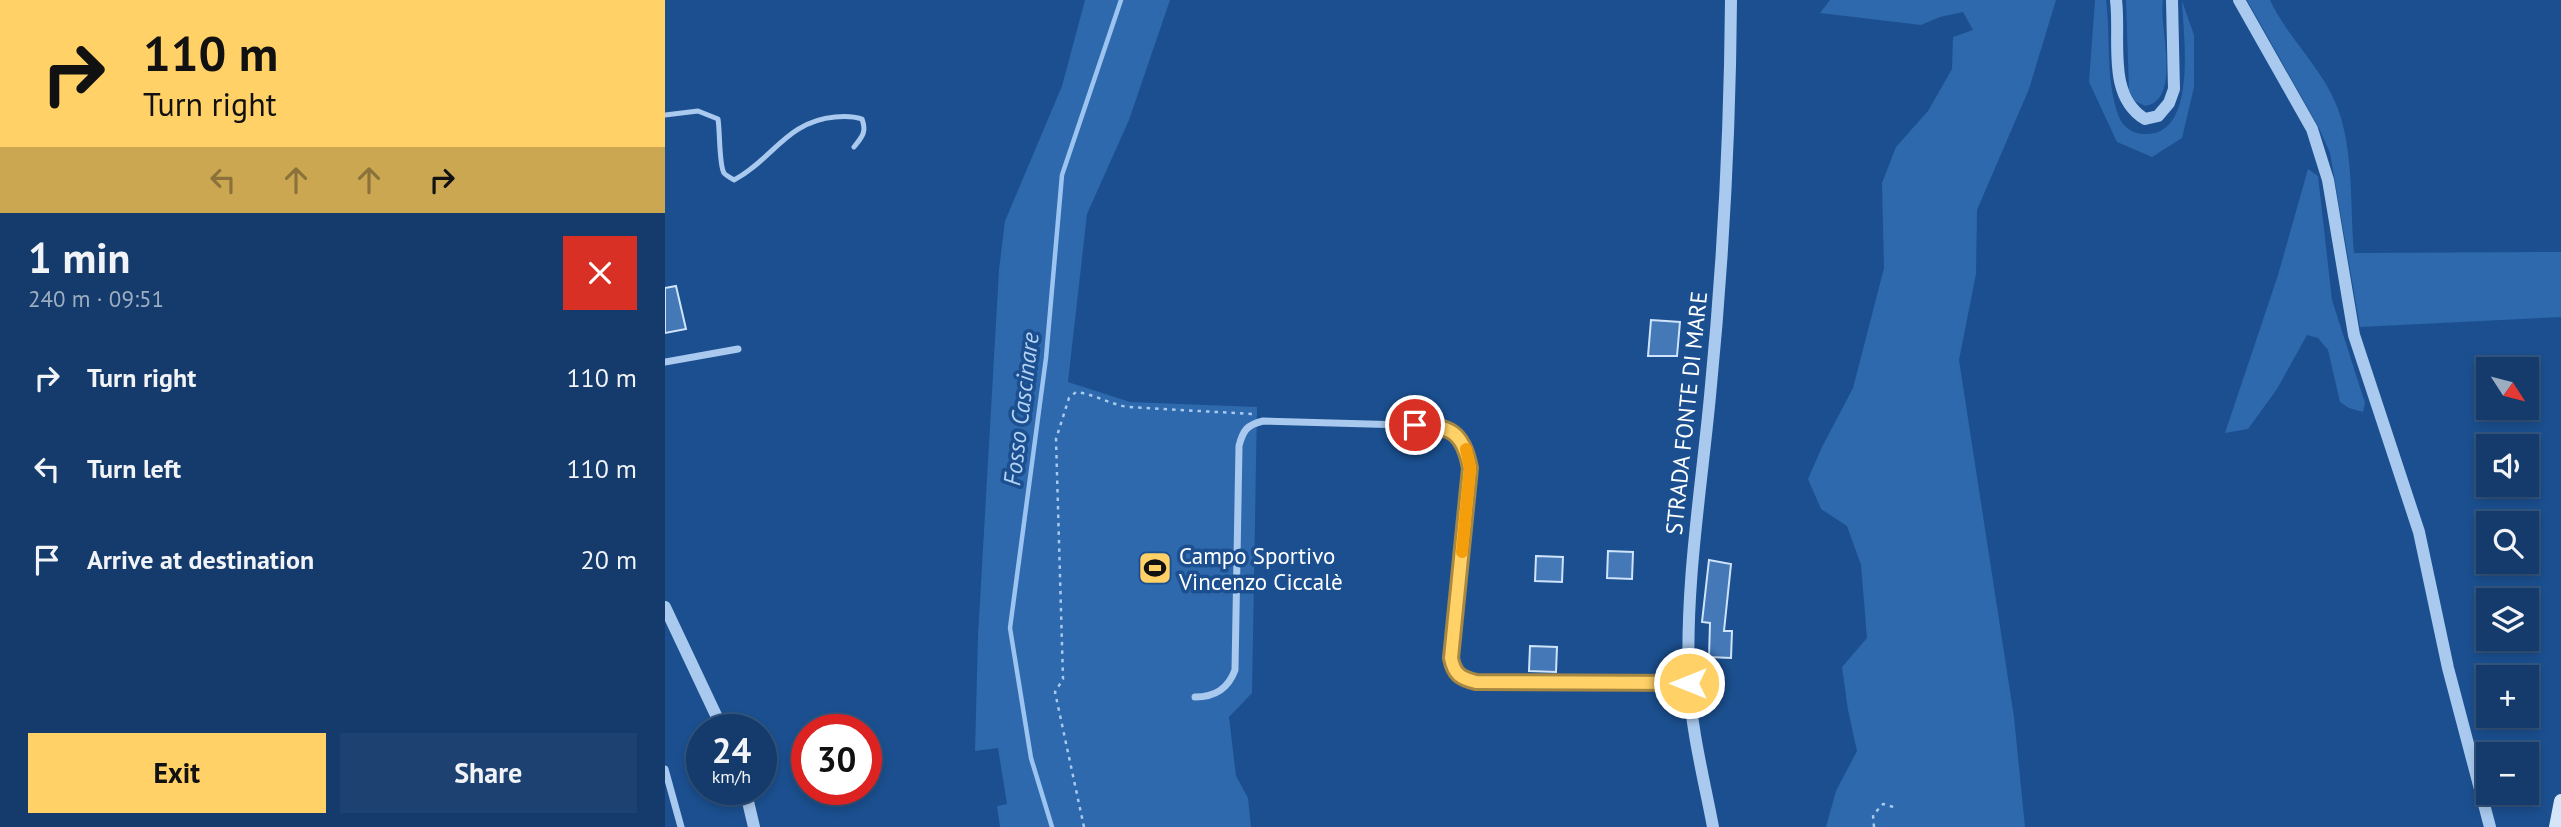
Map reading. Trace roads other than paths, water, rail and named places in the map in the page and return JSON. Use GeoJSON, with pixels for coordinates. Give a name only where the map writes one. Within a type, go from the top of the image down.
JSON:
{"type":"FeatureCollection","features":[{"type":"Feature","properties":{"kind":"main road"},"geometry":{"type":"LineString","coordinates":[[2556,827],[2561,801]]}},
{"type":"Feature","properties":{"kind":"street","name":"STRADA FONTE DI MARE"},"geometry":{"type":"LineString","coordinates":[[1713,827],[1689,683],[1689,590],[1720,298],[1731,0]]}},
{"type":"Feature","properties":{"kind":"street"},"geometry":{"type":"LineString","coordinates":[[2116,0],[2120,83],[2125,99],[2134,112],[2145,119],[2158,116],[2169,103],[2174,89],[2172,0]]}},
{"type":"Feature","properties":{"kind":"street"},"geometry":{"type":"LineString","coordinates":[[2239,0],[2312,129],[2328,180],[2354,335],[2419,532],[2448,668],[2490,827]]}},
{"type":"Feature","properties":{"kind":"street"},"geometry":{"type":"LineString","coordinates":[[665,362],[738,349]]}},
{"type":"Feature","properties":{"kind":"street"},"geometry":{"type":"LineString","coordinates":[[1195,698],[1211,697],[1223,690],[1231,681],[1235,670],[1239,446],[1243,431],[1249,425],[1263,421],[1440,426],[1456,434],[1467,449],[1470,468],[1451,658],[1454,670],[1462,678],[1476,682],[1689,683]]}},
{"type":"Feature","properties":{"kind":"street"},"geometry":{"type":"LineString","coordinates":[[665,607],[715,714]]}},
{"type":"Feature","properties":{"kind":"street"},"geometry":{"type":"LineString","coordinates":[[665,769],[681,827]]}},
{"type":"Feature","properties":{"kind":"street"},"geometry":{"type":"LineString","coordinates":[[749,805],[754,827]]}},
{"type":"Feature","properties":{"kind":"lane"},"geometry":{"type":"LineString","coordinates":[[665,115],[698,111],[718,119],[721,164],[725,174],[734,180],[748,173],[799,127],[821,118],[853,116],[862,119],[864,135],[853,147]]}},
{"type":"Feature","properties":{"kind":"waterway","name":"Fosso Cascinare"},"geometry":{"type":"LineString","coordinates":[[1052,827],[1031,758],[1010,628],[1046,358],[1062,175],[1121,0]]}},
{"type":"Feature","properties":{"kind":"place","name":"Campo Sportivo Vincenzo Ciccalè"},"geometry":{"type":"Point","coordinates":[1155,568]}}]}
